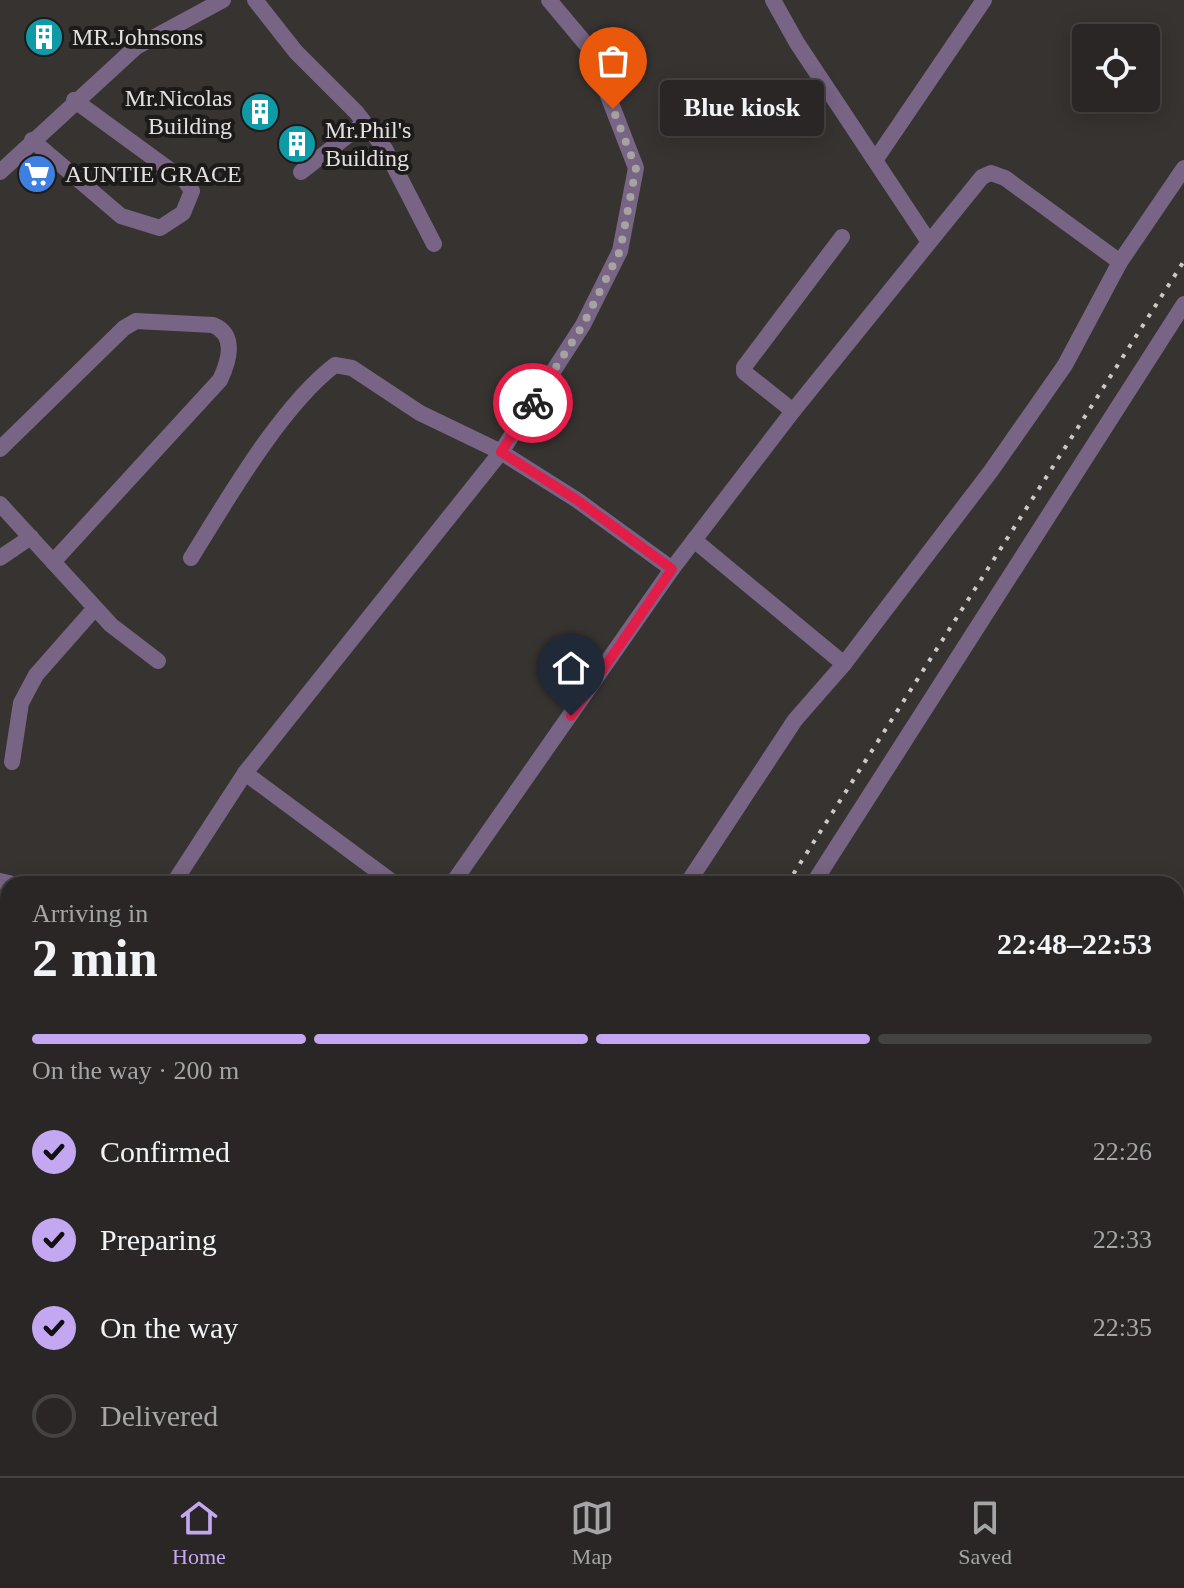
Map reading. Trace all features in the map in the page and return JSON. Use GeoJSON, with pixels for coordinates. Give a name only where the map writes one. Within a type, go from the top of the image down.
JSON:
{"type":"FeatureCollection","features":[{"type":"Feature","properties":{"kind":"street"},"geometry":{"type":"LineString","coordinates":[[0,172],[74,100],[136,47],[223,0]]}},
{"type":"Feature","properties":{"kind":"street"},"geometry":{"type":"LineString","coordinates":[[255,0],[311,70],[364,123],[385,149],[434,244]]}},
{"type":"Feature","properties":{"kind":"street"},"geometry":{"type":"LineString","coordinates":[[178,876],[245,773],[501,452],[583,325],[620,251],[636,168],[590,49],[549,0]]}},
{"type":"Feature","properties":{"kind":"street"},"geometry":{"type":"LineString","coordinates":[[773,0],[813,67],[929,242]]}},
{"type":"Feature","properties":{"kind":"street"},"geometry":{"type":"LineString","coordinates":[[876,159],[984,0]]}},
{"type":"Feature","properties":{"kind":"street"},"geometry":{"type":"LineString","coordinates":[[32,140],[121,216],[160,228],[183,213],[192,191],[185,181],[74,100]]}},
{"type":"Feature","properties":{"kind":"street"},"geometry":{"type":"LineString","coordinates":[[301,172],[364,123]]}},
{"type":"Feature","properties":{"kind":"street"},"geometry":{"type":"LineString","coordinates":[[692,876],[795,720],[844,664],[991,471],[1065,365],[1120,262],[1184,168]]}},
{"type":"Feature","properties":{"kind":"street"},"geometry":{"type":"LineString","coordinates":[[458,876],[672,569],[793,411],[982,177],[991,173],[1005,178],[1120,262]]}},
{"type":"Feature","properties":{"kind":"street"},"geometry":{"type":"LineString","coordinates":[[793,411],[744,372],[744,367],[842,237]]}},
{"type":"Feature","properties":{"kind":"street"},"geometry":{"type":"LineString","coordinates":[[818,876],[1184,304]]}},
{"type":"Feature","properties":{"kind":"street"},"geometry":{"type":"LineString","coordinates":[[0,449],[124,328],[136,321],[213,325],[228,338],[230,358],[220,380],[53,562]]}},
{"type":"Feature","properties":{"kind":"street"},"geometry":{"type":"LineString","coordinates":[[191,558],[237,484],[271,438],[314,381],[335,365],[352,368],[420,413],[501,452],[577,500],[672,569]]}},
{"type":"Feature","properties":{"kind":"street"},"geometry":{"type":"LineString","coordinates":[[0,504],[95,608],[158,661]]}},
{"type":"Feature","properties":{"kind":"street"},"geometry":{"type":"LineString","coordinates":[[0,558],[31,537]]}},
{"type":"Feature","properties":{"kind":"street"},"geometry":{"type":"LineString","coordinates":[[694,540],[844,664]]}},
{"type":"Feature","properties":{"kind":"street"},"geometry":{"type":"LineString","coordinates":[[12,762],[21,703],[36,675],[95,608]]}},
{"type":"Feature","properties":{"kind":"street"},"geometry":{"type":"LineString","coordinates":[[245,773],[384,876]]}},
{"type":"Feature","properties":{"kind":"railway"},"geometry":{"type":"LineString","coordinates":[[792,876],[1184,261]]}},
{"type":"Feature","properties":{"kind":"way so far"},"geometry":{"type":"LineString","coordinates":[[533,403],[583,325],[620,251],[636,168],[613,109]]}},
{"type":"Feature","properties":{"kind":"place","name":"MR.Johnsons"},"geometry":{"type":"Point","coordinates":[44,37]}},
{"type":"Feature","properties":{"kind":"place","name":"Blue kiosk"},"geometry":{"type":"Point","coordinates":[613,109]}},
{"type":"Feature","properties":{"kind":"place","name":"Mr.Nicolas Building"},"geometry":{"type":"Point","coordinates":[260,112]}},
{"type":"Feature","properties":{"kind":"place","name":"Mr.Phil's Building"},"geometry":{"type":"Point","coordinates":[297,144]}},
{"type":"Feature","properties":{"kind":"place","name":"AUNTIE GRACE"},"geometry":{"type":"Point","coordinates":[37,174]}},
{"type":"Feature","properties":{"kind":"route"},"geometry":{"type":"LineString","coordinates":[[533,403],[501,452],[577,500],[672,569],[571,716]]}}]}
